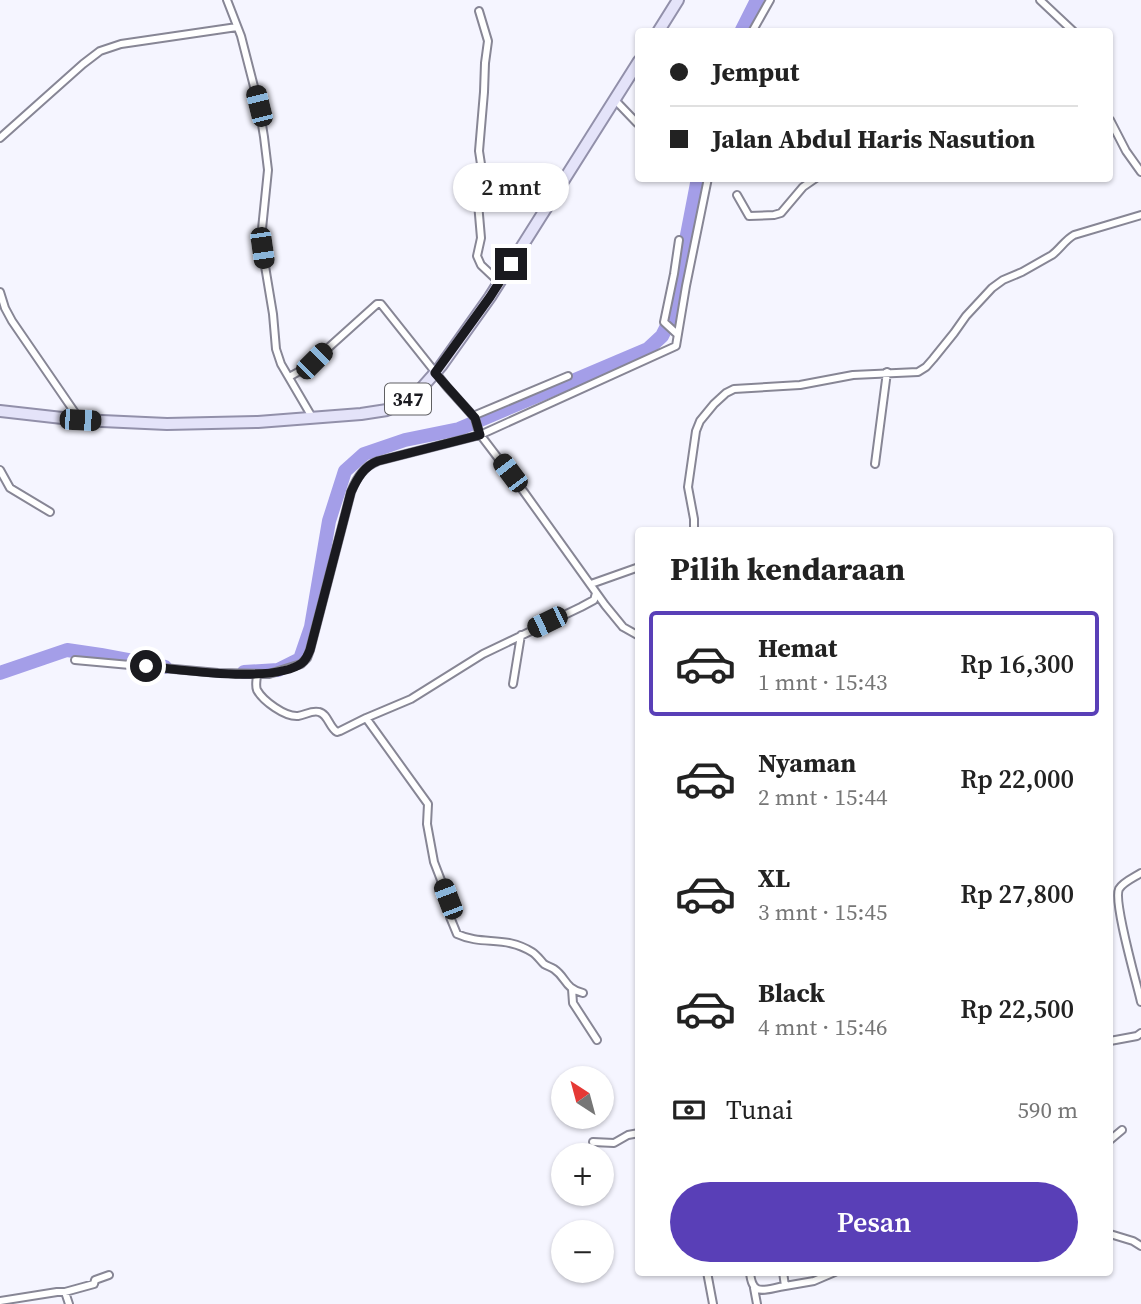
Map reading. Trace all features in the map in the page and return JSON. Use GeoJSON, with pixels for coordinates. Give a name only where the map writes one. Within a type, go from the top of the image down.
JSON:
{"type":"FeatureCollection","features":[{"type":"Feature","properties":{"kind":"main road"},"geometry":{"type":"LineString","coordinates":[[660,28],[678,0]]}},
{"type":"Feature","properties":{"kind":"main road","name":"347"},"geometry":{"type":"LineString","coordinates":[[0,411],[80,420],[167,424],[258,422],[360,414],[387,410],[404,402],[419,391],[435,373],[469,327],[635,67]]}},
{"type":"Feature","properties":{"kind":"street"},"geometry":{"type":"LineString","coordinates":[[228,0],[259,106],[264,136],[268,170],[262,248],[276,349],[281,364],[312,417]]}},
{"type":"Feature","properties":{"kind":"street"},"geometry":{"type":"LineString","coordinates":[[754,28],[770,0]]}},
{"type":"Feature","properties":{"kind":"street"},"geometry":{"type":"LineString","coordinates":[[1040,0],[1069,28]]}},
{"type":"Feature","properties":{"kind":"street"},"geometry":{"type":"LineString","coordinates":[[479,11],[488,41],[479,151],[484,184],[478,203],[481,238],[477,256],[481,265],[499,282]]}},
{"type":"Feature","properties":{"kind":"street"},"geometry":{"type":"LineString","coordinates":[[0,138],[100,51],[121,44],[237,27]]}},
{"type":"Feature","properties":{"kind":"street"},"geometry":{"type":"LineString","coordinates":[[614,99],[635,121]]}},
{"type":"Feature","properties":{"kind":"street"},"geometry":{"type":"LineString","coordinates":[[1113,126],[1141,172]]}},
{"type":"Feature","properties":{"kind":"street"},"geometry":{"type":"LineString","coordinates":[[75,660],[218,673],[278,673],[296,667],[307,657],[351,492],[364,470],[371,464],[480,434],[676,346],[707,182]]}},
{"type":"Feature","properties":{"kind":"street"},"geometry":{"type":"LineString","coordinates":[[737,195],[749,216],[774,215],[783,211],[810,182]]}},
{"type":"Feature","properties":{"kind":"street"},"geometry":{"type":"LineString","coordinates":[[694,527],[688,487],[696,432],[703,417],[726,393],[734,389],[787,386],[853,375],[912,373],[922,370],[966,316],[1003,280],[1052,255],[1074,235],[1141,215]]}},
{"type":"Feature","properties":{"kind":"street"},"geometry":{"type":"LineString","coordinates":[[677,334],[667,325],[668,300],[680,240]]}},
{"type":"Feature","properties":{"kind":"street"},"geometry":{"type":"LineString","coordinates":[[0,292],[8,315],[80,420]]}},
{"type":"Feature","properties":{"kind":"street"},"geometry":{"type":"LineString","coordinates":[[289,377],[307,368],[335,340],[380,303],[474,417],[480,434],[596,593],[624,627],[635,634]]}},
{"type":"Feature","properties":{"kind":"street"},"geometry":{"type":"LineString","coordinates":[[876,464],[887,372]]}},
{"type":"Feature","properties":{"kind":"street"},"geometry":{"type":"LineString","coordinates":[[474,417],[568,376]]}},
{"type":"Feature","properties":{"kind":"street"},"geometry":{"type":"LineString","coordinates":[[0,470],[10,488],[50,512]]}},
{"type":"Feature","properties":{"kind":"street"},"geometry":{"type":"LineString","coordinates":[[591,584],[635,568]]}},
{"type":"Feature","properties":{"kind":"street"},"geometry":{"type":"LineString","coordinates":[[257,674],[258,691],[285,714],[298,716],[319,712],[325,715],[331,728],[337,732],[411,699],[483,654],[594,600],[596,593]]}},
{"type":"Feature","properties":{"kind":"street"},"geometry":{"type":"LineString","coordinates":[[513,684],[521,635]]}},
{"type":"Feature","properties":{"kind":"street"},"geometry":{"type":"LineString","coordinates":[[366,718],[428,804],[427,824],[434,862],[449,901],[450,918],[457,934],[474,940],[508,941],[516,944],[535,953],[572,989],[583,993]]}},
{"type":"Feature","properties":{"kind":"street"},"geometry":{"type":"LineString","coordinates":[[1141,873],[1122,886],[1118,896],[1123,929],[1141,1002]]}},
{"type":"Feature","properties":{"kind":"street"},"geometry":{"type":"LineString","coordinates":[[572,989],[573,1003],[597,1040]]}},
{"type":"Feature","properties":{"kind":"street"},"geometry":{"type":"LineString","coordinates":[[1113,1040],[1141,1033]]}},
{"type":"Feature","properties":{"kind":"street"},"geometry":{"type":"LineString","coordinates":[[1113,1138],[1122,1130]]}},
{"type":"Feature","properties":{"kind":"street"},"geometry":{"type":"LineString","coordinates":[[593,1142],[614,1143],[635,1134]]}},
{"type":"Feature","properties":{"kind":"street"},"geometry":{"type":"LineString","coordinates":[[1113,1235],[1141,1246]]}},
{"type":"Feature","properties":{"kind":"street"},"geometry":{"type":"LineString","coordinates":[[0,1301],[65,1292],[94,1284],[95,1280],[109,1275]]}},
{"type":"Feature","properties":{"kind":"street"},"geometry":{"type":"LineString","coordinates":[[708,1276],[712,1304]]}},
{"type":"Feature","properties":{"kind":"street"},"geometry":{"type":"LineString","coordinates":[[750,1276],[757,1304]]}},
{"type":"Feature","properties":{"kind":"street"},"geometry":{"type":"LineString","coordinates":[[784,1276],[785,1286]]}},
{"type":"Feature","properties":{"kind":"street"},"geometry":{"type":"LineString","coordinates":[[813,1276],[814,1281]]}},
{"type":"Feature","properties":{"kind":"street"},"geometry":{"type":"LineString","coordinates":[[754,1288],[760,1290],[785,1286],[826,1276]]}},
{"type":"Feature","properties":{"kind":"street"},"geometry":{"type":"LineString","coordinates":[[65,1292],[69,1304]]}},
{"type":"Feature","properties":{"kind":"waterway"},"geometry":{"type":"LineString","coordinates":[[743,28],[757,0]]}},
{"type":"Feature","properties":{"kind":"waterway"},"geometry":{"type":"LineString","coordinates":[[244,672],[278,670],[300,659],[311,627],[329,521],[345,471],[364,454],[405,440],[459,429],[648,349],[662,336],[671,318],[697,182]]}},
{"type":"Feature","properties":{"kind":"waterway"},"geometry":{"type":"LineString","coordinates":[[0,673],[67,650],[165,667]]}},
{"type":"Feature","properties":{"kind":"route"},"geometry":{"type":"LineString","coordinates":[[146,666],[218,673],[269,674],[296,667],[304,661],[310,650],[351,492],[364,470],[378,461],[480,435],[475,418],[435,373],[511,264]]}}]}
